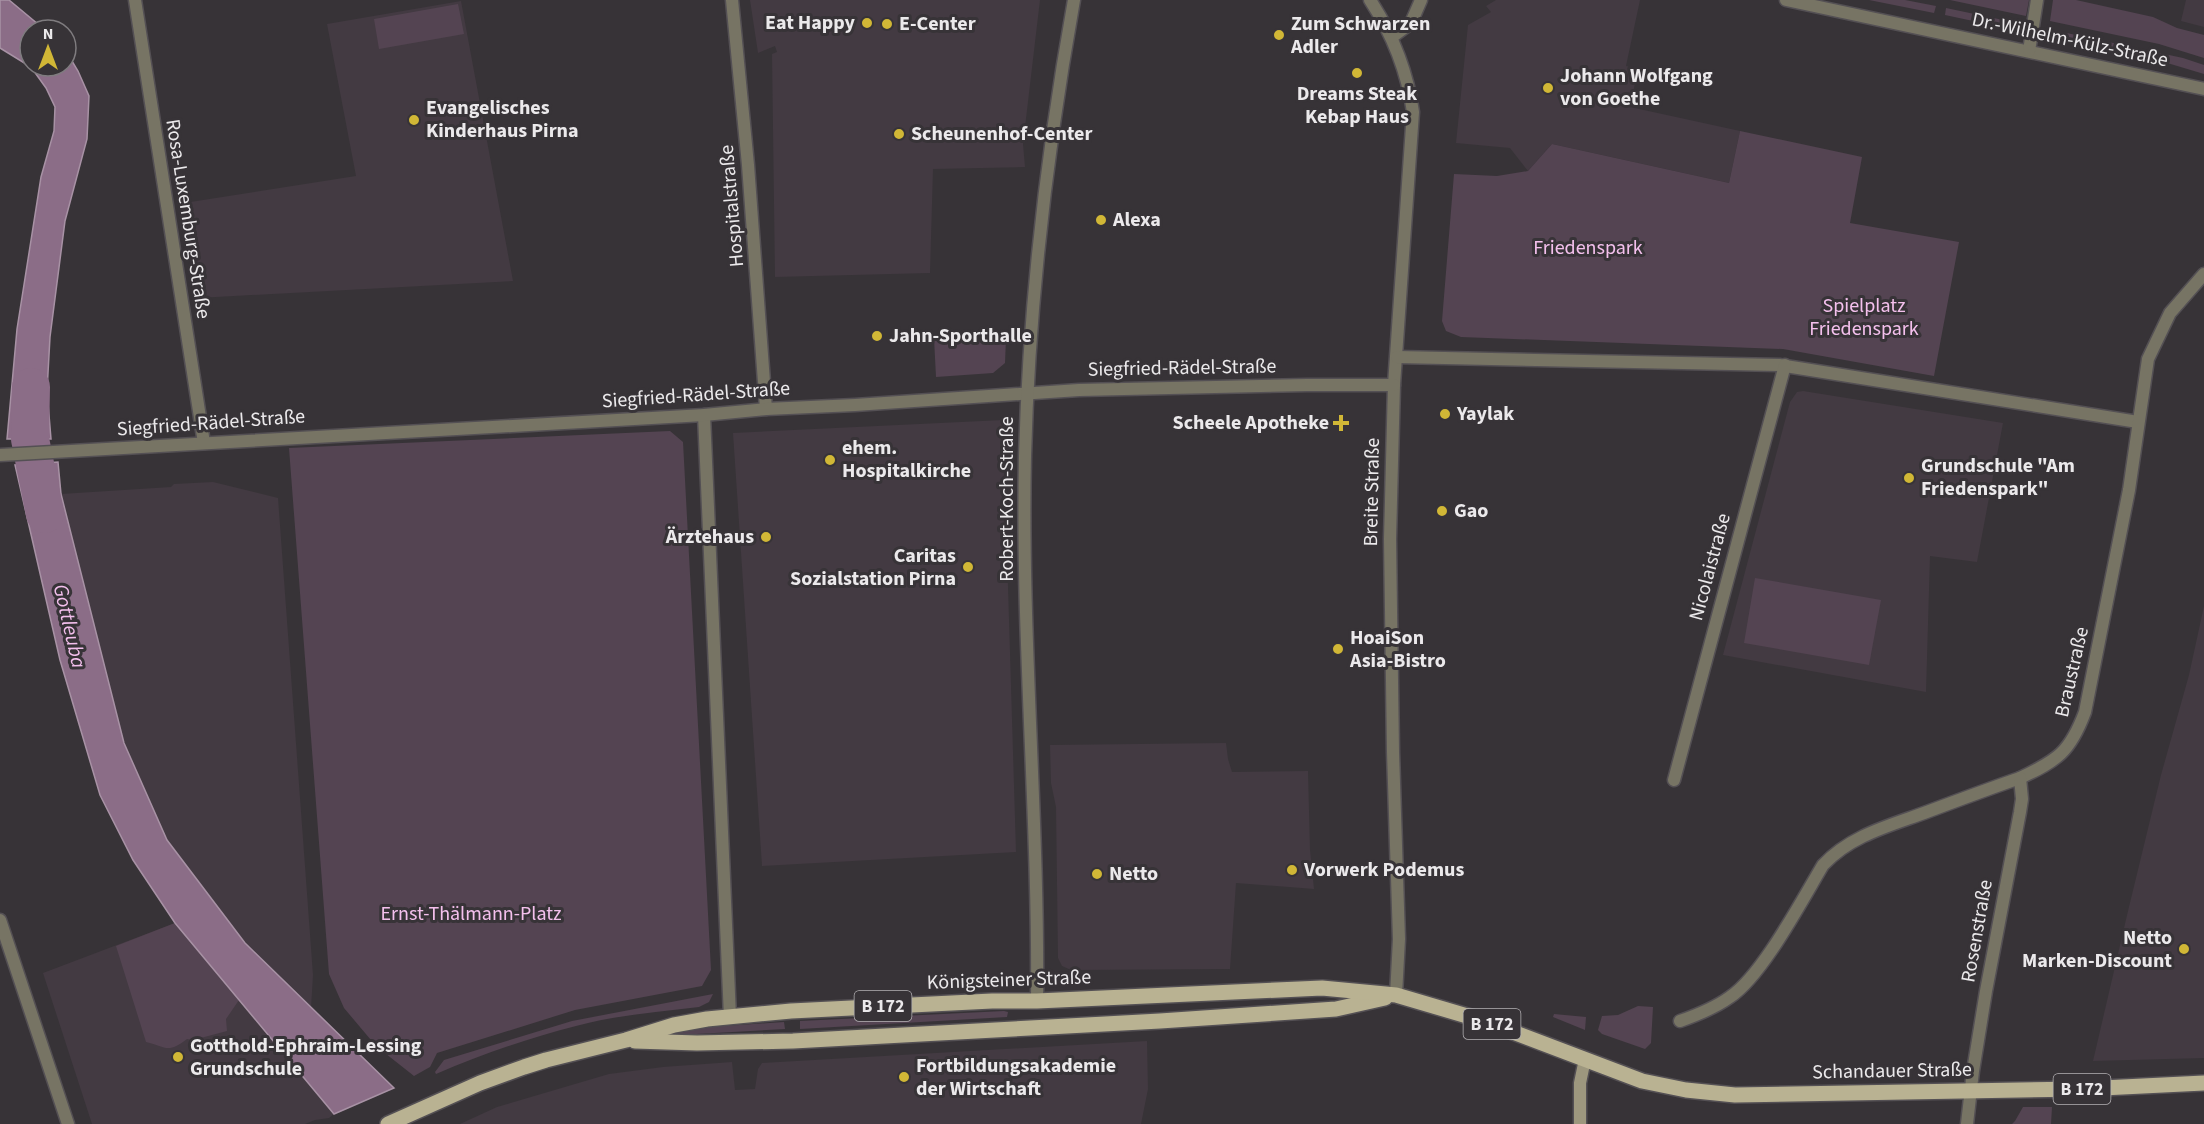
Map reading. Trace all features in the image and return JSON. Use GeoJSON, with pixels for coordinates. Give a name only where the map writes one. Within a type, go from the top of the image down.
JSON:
{"type":"FeatureCollection","features":[{"type":"Feature","properties":{"kind":"main road","name":"Königsteiner Straße"},"geometry":{"type":"LineString","coordinates":[[388,1124],[480,1083],[546,1060],[626,1040],[674,1025],[791,1011],[1322,988],[1396,995],[1484,1020],[1585,1059]]}},
{"type":"Feature","properties":{"kind":"main road","name":"Königsteiner Straße"},"geometry":{"type":"LineString","coordinates":[[626,1040],[696,1043],[793,1041],[1294,1012],[1347,1007],[1396,995]]}},
{"type":"Feature","properties":{"kind":"main road"},"geometry":{"type":"LineString","coordinates":[[1037,1001],[1038,1026]]}},
{"type":"Feature","properties":{"kind":"main road","name":"Schandauer Straße"},"geometry":{"type":"LineString","coordinates":[[1585,1059],[1652,1083],[1686,1090],[1735,1095],[2082,1089],[2204,1083]]}},
{"type":"Feature","properties":{"kind":"main road"},"geometry":{"type":"LineString","coordinates":[[1580,1124],[1580,1083],[1585,1059]]}},
{"type":"Feature","properties":{"kind":"street","name":"Rosa-Luxemburg-Straße"},"geometry":{"type":"LineString","coordinates":[[135,0],[204,443]]}},
{"type":"Feature","properties":{"kind":"street","name":"Hospitalstraße"},"geometry":{"type":"LineString","coordinates":[[732,0],[747,154],[766,409]]}},
{"type":"Feature","properties":{"kind":"street","name":"Robert-Koch-Straße"},"geometry":{"type":"LineString","coordinates":[[1037,1001],[1026,567],[1027,392],[1045,181],[1060,74],[1074,0]]}},
{"type":"Feature","properties":{"kind":"street","name":"Breite Straße"},"geometry":{"type":"LineString","coordinates":[[1370,0],[1392,37],[1407,77],[1413,112],[1394,385],[1390,539],[1393,753],[1399,939],[1396,995]]}},
{"type":"Feature","properties":{"kind":"street"},"geometry":{"type":"LineString","coordinates":[[1392,37],[1411,23],[1421,0]]}},
{"type":"Feature","properties":{"kind":"street","name":"Dr.-Wilhelm-Külz-Straße"},"geometry":{"type":"LineString","coordinates":[[1786,0],[2204,89]]}},
{"type":"Feature","properties":{"kind":"street"},"geometry":{"type":"LineString","coordinates":[[2030,51],[2037,0]]}},
{"type":"Feature","properties":{"kind":"street","name":"Braustraße"},"geometry":{"type":"LineString","coordinates":[[1680,1021],[1717,1005],[1741,988],[1765,959],[1823,865],[1836,852],[1849,843],[1885,827],[2020,778],[2062,755],[2079,730],[2085,712],[2129,490],[2148,359],[2170,313],[2204,274]]}},
{"type":"Feature","properties":{"kind":"street"},"geometry":{"type":"LineString","coordinates":[[1397,357],[1785,366],[2138,422]]}},
{"type":"Feature","properties":{"kind":"street","name":"Nicolaistraße"},"geometry":{"type":"LineString","coordinates":[[1674,780],[1785,366]]}},
{"type":"Feature","properties":{"kind":"street","name":"Siegfried-Rädel-Straße"},"geometry":{"type":"LineString","coordinates":[[3,455],[704,415],[1027,392],[1270,385],[1394,385]]}},
{"type":"Feature","properties":{"kind":"street"},"geometry":{"type":"LineString","coordinates":[[704,415],[730,1017]]}},
{"type":"Feature","properties":{"kind":"street","name":"Rosenstraße"},"geometry":{"type":"LineString","coordinates":[[1967,1124],[1994,946],[2021,806],[2020,778]]}},
{"type":"Feature","properties":{"kind":"street"},"geometry":{"type":"LineString","coordinates":[[0,920],[68,1124]]}},
{"type":"Feature","properties":{"kind":"shaded area","name":"Scheunenhof-Center"},"geometry":{"type":"Polygon","coordinates":[[[750,0],[1040,0],[1023,144],[1025,167],[933,169],[930,273],[775,277],[772,54],[777,52],[775,46],[758,53],[750,0]]]}},
{"type":"Feature","properties":{"kind":"shaded area","name":"Johann Wolfgang von Goethe"},"geometry":{"type":"Polygon","coordinates":[[[1496,0],[1640,0],[1626,66],[1638,69],[1630,107],[1740,131],[1729,183],[1552,144],[1528,171],[1510,148],[1456,143],[1468,25],[1491,12],[1486,6],[1496,0]]]}},
{"type":"Feature","properties":{"kind":"shaded area"},"geometry":{"type":"Polygon","coordinates":[[[2186,0],[2204,0],[2204,27],[2181,21],[2186,0]]]}},
{"type":"Feature","properties":{"kind":"shaded area","name":"Evangelisches Kinderhaus Pirna"},"geometry":{"type":"Polygon","coordinates":[[[461,1],[513,281],[198,298],[184,203],[356,176],[327,24],[461,1]]]}},
{"type":"Feature","properties":{"kind":"shaded area"},"geometry":{"type":"Polygon","coordinates":[[[1803,391],[2003,423],[1977,562],[1930,556],[1926,692],[1723,655],[1790,402],[1797,392],[1803,391]]]}},
{"type":"Feature","properties":{"kind":"shaded area"},"geometry":{"type":"Polygon","coordinates":[[[1003,420],[1016,852],[762,866],[733,433],[1003,420]]]}},
{"type":"Feature","properties":{"kind":"shaded area"},"geometry":{"type":"Polygon","coordinates":[[[213,482],[278,498],[313,975],[311,1008],[245,943],[167,840],[124,743],[61,494],[213,482]]]}},
{"type":"Feature","properties":{"kind":"shaded area"},"geometry":{"type":"Polygon","coordinates":[[[2204,606],[2204,1058],[2093,1061],[2161,775],[2189,675],[2204,606]]]}},
{"type":"Feature","properties":{"kind":"shaded area"},"geometry":{"type":"Polygon","coordinates":[[[1226,743],[1232,772],[1308,771],[1310,850],[1314,889],[1236,883],[1230,969],[1071,970],[1062,966],[1058,958],[1056,807],[1051,783],[1050,745],[1226,743]]]}},
{"type":"Feature","properties":{"kind":"shaded area","name":"Gotthold-Ephraim-Lessing Grundschule"},"geometry":{"type":"Polygon","coordinates":[[[175,923],[334,1114],[329,1118],[305,1124],[92,1124],[43,973],[175,923]]]}},
{"type":"Feature","properties":{"kind":"shaded area"},"geometry":{"type":"Polygon","coordinates":[[[1147,1041],[1148,1089],[1141,1124],[460,1124],[497,1107],[609,1074],[663,1067],[732,1062],[735,1090],[755,1089],[758,1069],[762,1063],[1147,1041]]]}},
{"type":"Feature","properties":{"kind":"green space"},"geometry":{"type":"Polygon","coordinates":[[[1869,0],[1905,0],[1936,6],[1934,13],[1869,0]]]}},
{"type":"Feature","properties":{"kind":"green space"},"geometry":{"type":"Polygon","coordinates":[[[1950,0],[2029,0],[2026,16],[1950,0]]]}},
{"type":"Feature","properties":{"kind":"green space"},"geometry":{"type":"Polygon","coordinates":[[[2053,0],[2076,0],[2153,17],[2177,28],[2204,35],[2204,58],[2159,44],[2050,21],[2053,0]]]}},
{"type":"Feature","properties":{"kind":"green space"},"geometry":{"type":"Polygon","coordinates":[[[458,4],[464,34],[379,49],[374,19],[458,4]]]}},
{"type":"Feature","properties":{"kind":"green space"},"geometry":{"type":"Polygon","coordinates":[[[1946,8],[2022,24],[2020,31],[1945,15],[1946,8]]]}},
{"type":"Feature","properties":{"kind":"green space"},"geometry":{"type":"Polygon","coordinates":[[[2048,29],[2183,58],[2204,65],[2204,74],[2154,59],[2046,35],[2048,29]]]}},
{"type":"Feature","properties":{"kind":"green space","name":"Friedenspark"},"geometry":{"type":"Polygon","coordinates":[[[1740,131],[1862,157],[1850,223],[1959,242],[1934,376],[1783,349],[1461,337],[1446,331],[1442,321],[1454,174],[1497,176],[1528,171],[1552,144],[1729,183],[1740,131]]]}},
{"type":"Feature","properties":{"kind":"green space"},"geometry":{"type":"Polygon","coordinates":[[[934,338],[1006,338],[1005,363],[993,373],[936,377],[934,338]]]}},
{"type":"Feature","properties":{"kind":"green space","name":"Ernst-Thälmann-Platz"},"geometry":{"type":"Polygon","coordinates":[[[670,431],[683,442],[711,970],[702,986],[575,1010],[437,1053],[430,1067],[414,1076],[376,1046],[344,1008],[329,974],[289,448],[670,431]]]}},
{"type":"Feature","properties":{"kind":"green space"},"geometry":{"type":"Polygon","coordinates":[[[1755,578],[1881,600],[1869,665],[1744,643],[1755,578]]]}},
{"type":"Feature","properties":{"kind":"green space"},"geometry":{"type":"Polygon","coordinates":[[[175,923],[239,1000],[226,1019],[227,1031],[193,1040],[187,1039],[167,1048],[146,1042],[116,946],[175,923]]]}},
{"type":"Feature","properties":{"kind":"green space"},"geometry":{"type":"Polygon","coordinates":[[[713,994],[709,1002],[699,1007],[591,1022],[522,1041],[436,1074],[435,1072],[444,1060],[572,1021],[713,994]]]}},
{"type":"Feature","properties":{"kind":"green space"},"geometry":{"type":"Polygon","coordinates":[[[1638,1006],[1653,1007],[1651,1043],[1645,1049],[1602,1034],[1598,1030],[1602,1016],[1618,1015],[1638,1006]]]}},
{"type":"Feature","properties":{"kind":"green space"},"geometry":{"type":"Polygon","coordinates":[[[1008,1012],[1007,1017],[800,1029],[800,1021],[1008,1012]]]}},
{"type":"Feature","properties":{"kind":"green space"},"geometry":{"type":"Polygon","coordinates":[[[1554,1014],[1586,1017],[1585,1030],[1553,1017],[1554,1014]]]}},
{"type":"Feature","properties":{"kind":"green space"},"geometry":{"type":"Polygon","coordinates":[[[784,1022],[785,1029],[661,1036],[680,1029],[784,1022]]]}},
{"type":"Feature","properties":{"kind":"green space"},"geometry":{"type":"Polygon","coordinates":[[[2023,1107],[2052,1107],[2051,1124],[2012,1124],[2023,1107]]]}},
{"type":"Feature","properties":{"kind":"water"},"geometry":{"type":"Polygon","coordinates":[[[0,0],[9,0],[31,18],[18,18],[18,59],[0,48],[0,0]]]}},
{"type":"Feature","properties":{"kind":"water"},"geometry":{"type":"Polygon","coordinates":[[[78,71],[89,96],[87,139],[65,221],[50,337],[47,391],[51,439],[7,439],[17,329],[41,177],[54,131],[55,107],[39,78],[78,78],[78,71]]]}},
{"type":"Feature","properties":{"kind":"water"},"geometry":{"type":"Polygon","coordinates":[[[58,462],[61,494],[124,743],[167,840],[245,943],[394,1088],[334,1114],[175,923],[133,860],[100,795],[60,660],[15,465],[58,462]]]}},
{"type":"Feature","properties":{"kind":"waterway","name":"Gottleuba"},"geometry":{"type":"LineString","coordinates":[[31,387],[30,439],[45,514]]}},
{"type":"Feature","properties":{"kind":"place","name":"Eat Happy"},"geometry":{"type":"Point","coordinates":[867,23]}},
{"type":"Feature","properties":{"kind":"place","name":"E-Center"},"geometry":{"type":"Point","coordinates":[887,24]}},
{"type":"Feature","properties":{"kind":"place","name":"Zum Schwarzen Adler"},"geometry":{"type":"Point","coordinates":[1279,35]}},
{"type":"Feature","properties":{"kind":"place","name":"Dreams Steak Kebap Haus"},"geometry":{"type":"Point","coordinates":[1357,73]}},
{"type":"Feature","properties":{"kind":"place","name":"Johann Wolfgang von Goethe"},"geometry":{"type":"Point","coordinates":[1548,88]}},
{"type":"Feature","properties":{"kind":"place","name":"Evangelisches Kinderhaus Pirna"},"geometry":{"type":"Point","coordinates":[414,120]}},
{"type":"Feature","properties":{"kind":"place","name":"Scheunenhof-Center"},"geometry":{"type":"Point","coordinates":[899,134]}},
{"type":"Feature","properties":{"kind":"place","name":"Alexa"},"geometry":{"type":"Point","coordinates":[1101,220]}},
{"type":"Feature","properties":{"kind":"place","name":"Jahn-Sporthalle"},"geometry":{"type":"Point","coordinates":[877,336]}},
{"type":"Feature","properties":{"kind":"place","name":"Yaylak"},"geometry":{"type":"Point","coordinates":[1445,414]}},
{"type":"Feature","properties":{"kind":"place","name":"Scheele Apotheke"},"geometry":{"type":"Point","coordinates":[1341,423]}},
{"type":"Feature","properties":{"kind":"place","name":"ehem. Hospitalkirche"},"geometry":{"type":"Point","coordinates":[830,460]}},
{"type":"Feature","properties":{"kind":"place","name":"Grundschule \"Am Friedenspark\""},"geometry":{"type":"Point","coordinates":[1909,478]}},
{"type":"Feature","properties":{"kind":"place","name":"Gao"},"geometry":{"type":"Point","coordinates":[1442,511]}},
{"type":"Feature","properties":{"kind":"place","name":"Ärztehaus"},"geometry":{"type":"Point","coordinates":[766,537]}},
{"type":"Feature","properties":{"kind":"place","name":"Caritas Sozialstation Pirna"},"geometry":{"type":"Point","coordinates":[968,567]}},
{"type":"Feature","properties":{"kind":"place","name":"HoaiSon Asia-Bistro"},"geometry":{"type":"Point","coordinates":[1338,649]}},
{"type":"Feature","properties":{"kind":"place","name":"Vorwerk Podemus"},"geometry":{"type":"Point","coordinates":[1292,870]}},
{"type":"Feature","properties":{"kind":"place","name":"Netto"},"geometry":{"type":"Point","coordinates":[1097,874]}},
{"type":"Feature","properties":{"kind":"place","name":"Netto Marken-Discount"},"geometry":{"type":"Point","coordinates":[2184,949]}},
{"type":"Feature","properties":{"kind":"place","name":"Gotthold-Ephraim-Lessing Grundschule"},"geometry":{"type":"Point","coordinates":[178,1057]}},
{"type":"Feature","properties":{"kind":"place","name":"Fortbildungsakademie der Wirtschaft"},"geometry":{"type":"Point","coordinates":[904,1077]}},
{"type":"Feature","properties":{"kind":"park label","name":"Spielplatz Friedenspark"},"geometry":{"type":"Point","coordinates":[1864,318]}}]}
